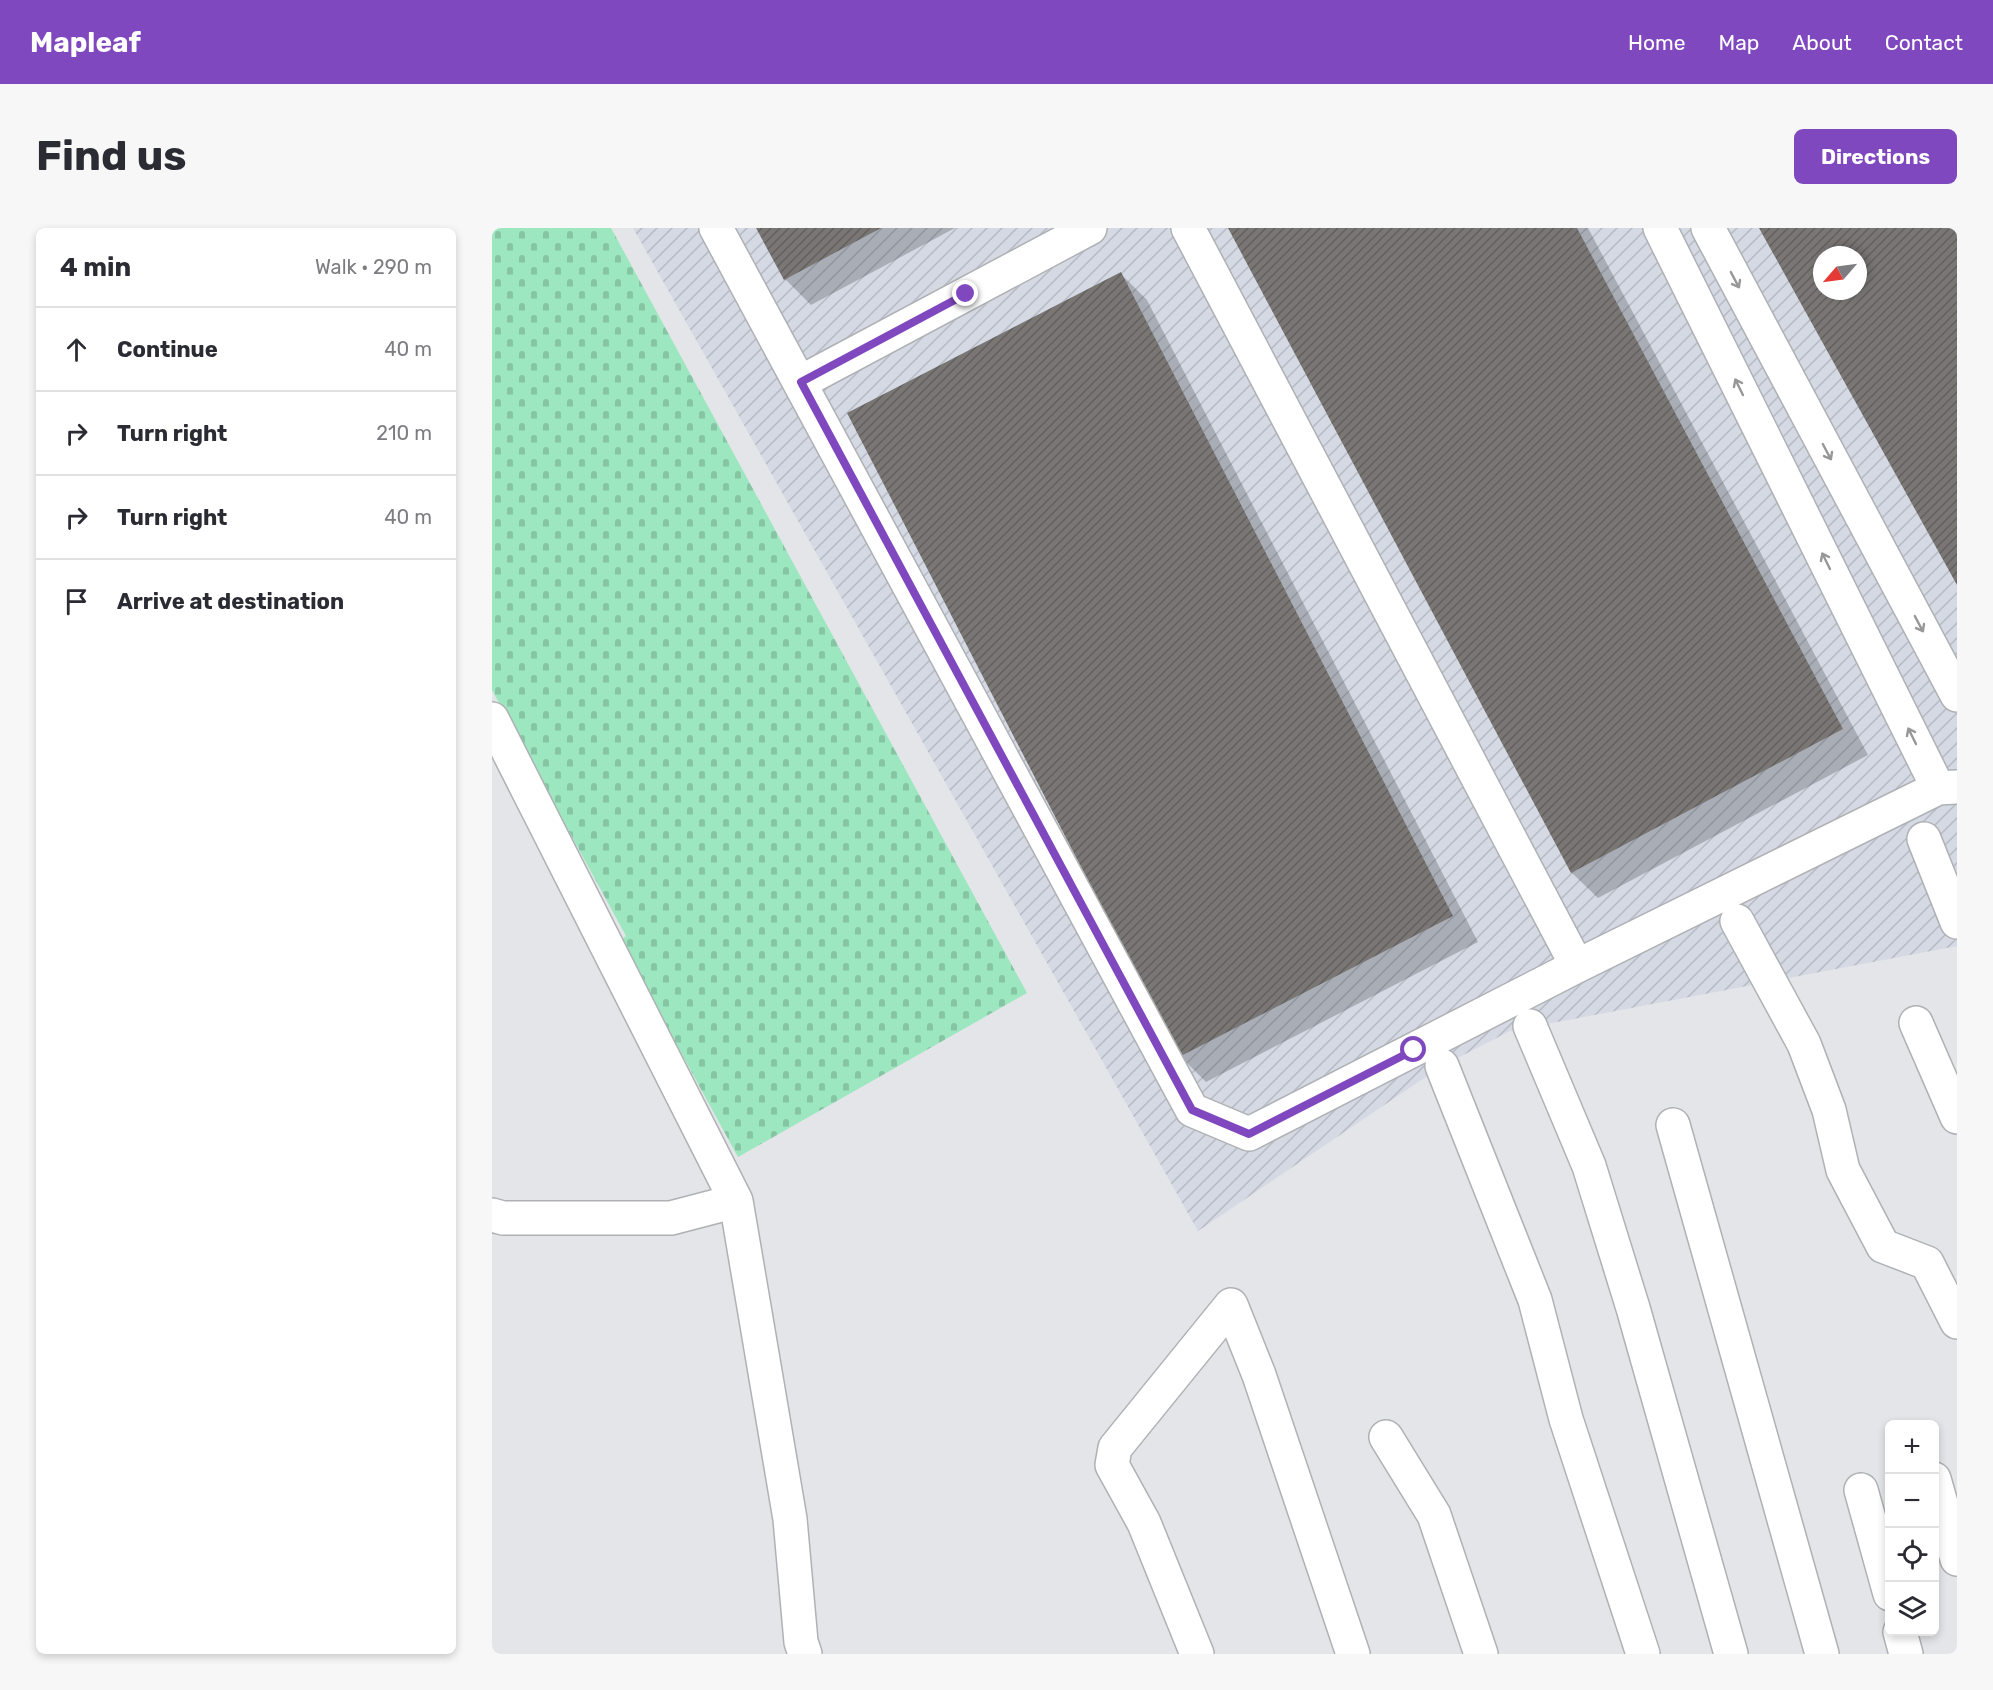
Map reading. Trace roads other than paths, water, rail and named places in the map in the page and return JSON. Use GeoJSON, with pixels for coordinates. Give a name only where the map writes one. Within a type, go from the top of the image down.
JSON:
{"type":"FeatureCollection","features":[{"type":"Feature","properties":{"kind":"street"},"geometry":{"type":"LineString","coordinates":[[716,228],[1192,1110],[1249,1134],[1576,966],[1948,788],[1660,228]]}},
{"type":"Feature","properties":{"kind":"street"},"geometry":{"type":"LineString","coordinates":[[801,382],[1090,228]]}},
{"type":"Feature","properties":{"kind":"street"},"geometry":{"type":"LineString","coordinates":[[1188,228],[1576,966]]}},
{"type":"Feature","properties":{"kind":"street"},"geometry":{"type":"LineString","coordinates":[[1708,228],[1957,695]]}},
{"type":"Feature","properties":{"kind":"street"},"geometry":{"type":"LineString","coordinates":[[492,719],[736,1201],[789,1519],[801,1642],[805,1654]]}},
{"type":"Feature","properties":{"kind":"street"},"geometry":{"type":"LineString","coordinates":[[1924,838],[1957,922]]}},
{"type":"Feature","properties":{"kind":"street"},"geometry":{"type":"LineString","coordinates":[[1737,921],[1804,1044],[1829,1110],[1843,1170],[1883,1246],[1927,1263],[1957,1322]]}},
{"type":"Feature","properties":{"kind":"street"},"geometry":{"type":"LineString","coordinates":[[1916,1023],[1957,1118]]}},
{"type":"Feature","properties":{"kind":"street"},"geometry":{"type":"LineString","coordinates":[[1530,1026],[1589,1166],[1644,1342],[1731,1654]]}},
{"type":"Feature","properties":{"kind":"street"},"geometry":{"type":"LineString","coordinates":[[1442,1066],[1535,1300],[1566,1419],[1643,1654]]}},
{"type":"Feature","properties":{"kind":"street"},"geometry":{"type":"LineString","coordinates":[[1673,1125],[1822,1654]]}},
{"type":"Feature","properties":{"kind":"street"},"geometry":{"type":"LineString","coordinates":[[492,1215],[503,1218],[671,1218],[736,1201]]}},
{"type":"Feature","properties":{"kind":"street"},"geometry":{"type":"LineString","coordinates":[[1197,1654],[1144,1523],[1112,1465],[1112,1456],[1115,1448],[1231,1305],[1259,1375],[1353,1654]]}},
{"type":"Feature","properties":{"kind":"street"},"geometry":{"type":"LineString","coordinates":[[1386,1437],[1434,1515],[1481,1654]]}},
{"type":"Feature","properties":{"kind":"street"},"geometry":{"type":"LineString","coordinates":[[1861,1490],[1887,1582]]}},
{"type":"Feature","properties":{"kind":"street"},"geometry":{"type":"LineString","coordinates":[[1939,1494],[1957,1559]]}},
{"type":"Feature","properties":{"kind":"street"},"geometry":{"type":"LineString","coordinates":[[1901,1636],[1906,1654]]}}]}
